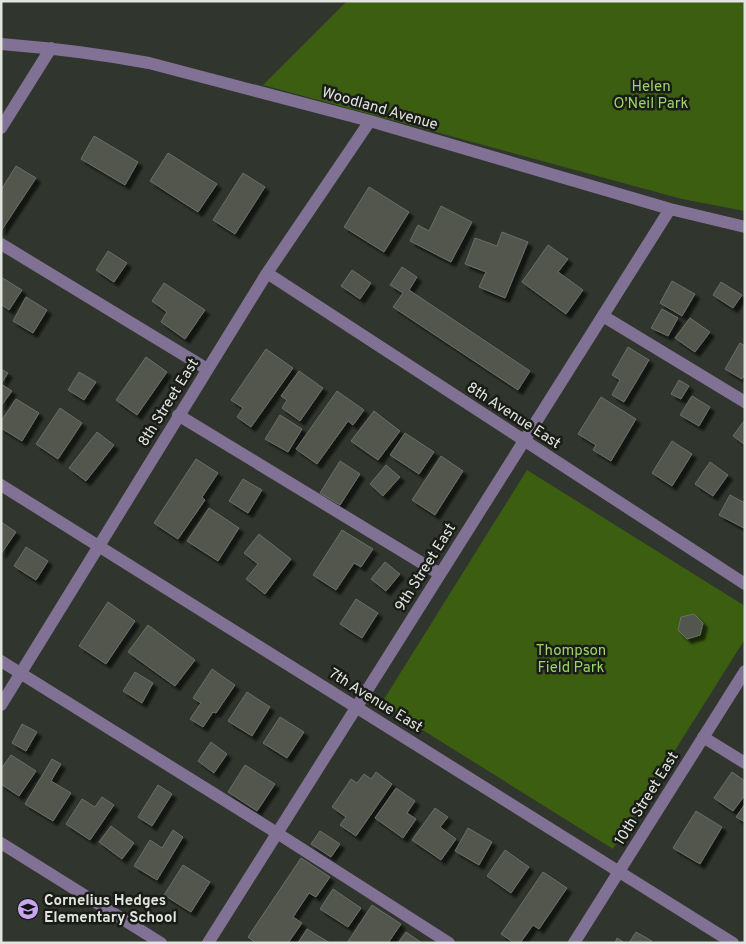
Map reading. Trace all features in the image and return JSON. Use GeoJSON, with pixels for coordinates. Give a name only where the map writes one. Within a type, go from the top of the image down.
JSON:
{"type":"FeatureCollection","features":[{"type":"Feature","properties":{"kind":"street","name":"Woodland Avenue"},"geometry":{"type":"LineString","coordinates":[[1,44],[113,56],[149,63],[370,121],[670,209],[745,227]]}},
{"type":"Feature","properties":{"kind":"street"},"geometry":{"type":"LineString","coordinates":[[1,128],[50,48]]}},
{"type":"Feature","properties":{"kind":"street","name":"8th Street East"},"geometry":{"type":"LineString","coordinates":[[1,705],[266,272],[370,121]]}},
{"type":"Feature","properties":{"kind":"street","name":"9th Street East"},"geometry":{"type":"LineString","coordinates":[[208,943],[670,209]]}},
{"type":"Feature","properties":{"kind":"street"},"geometry":{"type":"LineString","coordinates":[[1,244],[207,369]]}},
{"type":"Feature","properties":{"kind":"street","name":"8th Avenue East"},"geometry":{"type":"LineString","coordinates":[[266,272],[745,584]]}},
{"type":"Feature","properties":{"kind":"street"},"geometry":{"type":"LineString","coordinates":[[603,316],[745,402]]}},
{"type":"Feature","properties":{"kind":"street"},"geometry":{"type":"LineString","coordinates":[[178,416],[440,574]]}},
{"type":"Feature","properties":{"kind":"street","name":"7th Avenue East"},"geometry":{"type":"LineString","coordinates":[[1,485],[733,943]]}},
{"type":"Feature","properties":{"kind":"street"},"geometry":{"type":"LineString","coordinates":[[1,661],[449,943]]}},
{"type":"Feature","properties":{"kind":"street","name":"10th Street East"},"geometry":{"type":"LineString","coordinates":[[574,943],[745,671]]}},
{"type":"Feature","properties":{"kind":"street"},"geometry":{"type":"LineString","coordinates":[[703,737],[745,763]]}},
{"type":"Feature","properties":{"kind":"street"},"geometry":{"type":"LineString","coordinates":[[1,843],[161,943]]}},
{"type":"Feature","properties":{"kind":"green space","name":"Helen O'Neil Park"},"geometry":{"type":"Polygon","coordinates":[[[347,1],[745,1],[745,211],[682,199],[263,85],[347,1]]]}},
{"type":"Feature","properties":{"kind":"green space","name":"Thompson Field Park"},"geometry":{"type":"Polygon","coordinates":[[[527,470],[745,606],[745,639],[613,849],[381,704],[527,470]]]}},
{"type":"Feature","properties":{"kind":"building"},"geometry":{"type":"Polygon","coordinates":[[[94,136],[138,162],[125,185],[81,159],[94,136]]]}},
{"type":"Feature","properties":{"kind":"building"},"geometry":{"type":"Polygon","coordinates":[[[168,153],[217,184],[198,212],[150,181],[168,153]]]}},
{"type":"Feature","properties":{"kind":"building"},"geometry":{"type":"Polygon","coordinates":[[[16,166],[36,178],[1,231],[1,190],[16,166]]]}},
{"type":"Feature","properties":{"kind":"building"},"geometry":{"type":"Polygon","coordinates":[[[243,173],[265,187],[235,234],[213,220],[243,173]]]}},
{"type":"Feature","properties":{"kind":"building"},"geometry":{"type":"Polygon","coordinates":[[[369,187],[409,212],[384,252],[344,227],[369,187]]]}},
{"type":"Feature","properties":{"kind":"building"},"geometry":{"type":"Polygon","coordinates":[[[441,206],[472,222],[451,262],[410,241],[418,225],[429,231],[441,206]]]}},
{"type":"Feature","properties":{"kind":"building"},"geometry":{"type":"Polygon","coordinates":[[[502,232],[528,242],[505,298],[479,287],[486,272],[465,264],[475,238],[497,246],[502,232]]]}},
{"type":"Feature","properties":{"kind":"building"},"geometry":{"type":"Polygon","coordinates":[[[548,245],[568,259],[558,272],[583,290],[566,314],[522,282],[548,245]]]}},
{"type":"Feature","properties":{"kind":"building"},"geometry":{"type":"Polygon","coordinates":[[[108,251],[127,263],[114,282],[96,270],[108,251]]]}},
{"type":"Feature","properties":{"kind":"building"},"geometry":{"type":"Polygon","coordinates":[[[402,267],[417,277],[409,290],[530,371],[518,390],[393,307],[403,293],[390,285],[402,267]]]}},
{"type":"Feature","properties":{"kind":"building"},"geometry":{"type":"Polygon","coordinates":[[[352,270],[371,283],[360,299],[341,286],[352,270]]]}},
{"type":"Feature","properties":{"kind":"building"},"geometry":{"type":"Polygon","coordinates":[[[1,277],[22,290],[9,310],[1,304],[1,277]]]}},
{"type":"Feature","properties":{"kind":"building"},"geometry":{"type":"Polygon","coordinates":[[[672,281],[695,294],[682,316],[660,303],[672,281]]]}},
{"type":"Feature","properties":{"kind":"building"},"geometry":{"type":"Polygon","coordinates":[[[721,282],[742,295],[733,308],[713,295],[721,282]]]}},
{"type":"Feature","properties":{"kind":"building"},"geometry":{"type":"Polygon","coordinates":[[[164,283],[205,310],[185,339],[161,322],[167,312],[152,301],[164,283]]]}},
{"type":"Feature","properties":{"kind":"building"},"geometry":{"type":"Polygon","coordinates":[[[26,297],[47,310],[33,333],[13,321],[26,297]]]}},
{"type":"Feature","properties":{"kind":"building"},"geometry":{"type":"Polygon","coordinates":[[[662,309],[678,318],[668,336],[651,328],[662,309]]]}},
{"type":"Feature","properties":{"kind":"building"},"geometry":{"type":"Polygon","coordinates":[[[690,318],[710,332],[695,352],[675,338],[690,318]]]}},
{"type":"Feature","properties":{"kind":"building"},"geometry":{"type":"Polygon","coordinates":[[[740,343],[745,346],[745,374],[742,379],[725,369],[740,343]]]}},
{"type":"Feature","properties":{"kind":"building"},"geometry":{"type":"Polygon","coordinates":[[[628,347],[649,360],[624,402],[612,395],[620,380],[612,375],[628,347]]]}},
{"type":"Feature","properties":{"kind":"building"},"geometry":{"type":"Polygon","coordinates":[[[266,349],[293,368],[251,427],[237,417],[243,408],[231,400],[266,349]]]}},
{"type":"Feature","properties":{"kind":"building"},"geometry":{"type":"Polygon","coordinates":[[[146,357],[167,372],[137,415],[116,400],[146,357]]]}},
{"type":"Feature","properties":{"kind":"building"},"geometry":{"type":"Polygon","coordinates":[[[1,369],[8,373],[1,384],[1,369]]]}},
{"type":"Feature","properties":{"kind":"building"},"geometry":{"type":"Polygon","coordinates":[[[299,371],[323,388],[300,421],[282,408],[287,400],[281,396],[299,371]]]}},
{"type":"Feature","properties":{"kind":"building"},"geometry":{"type":"Polygon","coordinates":[[[79,372],[96,382],[84,400],[68,390],[79,372]]]}},
{"type":"Feature","properties":{"kind":"building"},"geometry":{"type":"Polygon","coordinates":[[[679,380],[689,386],[681,399],[671,394],[679,380]]]}},
{"type":"Feature","properties":{"kind":"building"},"geometry":{"type":"Polygon","coordinates":[[[1,384],[12,391],[1,406],[1,384]]]}},
{"type":"Feature","properties":{"kind":"building"},"geometry":{"type":"Polygon","coordinates":[[[337,391],[364,410],[353,425],[348,421],[317,464],[296,449],[337,391]]]}},
{"type":"Feature","properties":{"kind":"building"},"geometry":{"type":"Polygon","coordinates":[[[692,396],[710,407],[699,426],[680,415],[692,396]]]}},
{"type":"Feature","properties":{"kind":"building"},"geometry":{"type":"Polygon","coordinates":[[[601,397],[636,419],[611,461],[593,450],[596,445],[578,434],[601,397]]]}},
{"type":"Feature","properties":{"kind":"building"},"geometry":{"type":"Polygon","coordinates":[[[16,399],[39,413],[22,441],[1,428],[1,421],[16,399]]]}},
{"type":"Feature","properties":{"kind":"building"},"geometry":{"type":"Polygon","coordinates":[[[60,408],[82,423],[58,459],[36,444],[60,408]]]}},
{"type":"Feature","properties":{"kind":"building"},"geometry":{"type":"Polygon","coordinates":[[[374,411],[400,431],[378,460],[351,441],[374,411]]]}},
{"type":"Feature","properties":{"kind":"building"},"geometry":{"type":"Polygon","coordinates":[[[280,415],[302,429],[288,452],[265,439],[280,415]]]}},
{"type":"Feature","properties":{"kind":"building"},"geometry":{"type":"Polygon","coordinates":[[[745,422],[745,445],[733,436],[745,422]]]}},
{"type":"Feature","properties":{"kind":"building"},"geometry":{"type":"Polygon","coordinates":[[[97,432],[114,445],[86,481],[69,468],[97,432]]]}},
{"type":"Feature","properties":{"kind":"building"},"geometry":{"type":"Polygon","coordinates":[[[405,433],[434,452],[419,474],[390,455],[405,433]]]}},
{"type":"Feature","properties":{"kind":"building"},"geometry":{"type":"Polygon","coordinates":[[[672,441],[692,454],[672,486],[652,473],[672,441]]]}},
{"type":"Feature","properties":{"kind":"building"},"geometry":{"type":"Polygon","coordinates":[[[441,456],[463,471],[435,515],[412,500],[441,456]]]}},
{"type":"Feature","properties":{"kind":"building"},"geometry":{"type":"Polygon","coordinates":[[[196,459],[218,473],[202,497],[205,500],[178,539],[154,523],[196,459]]]}},
{"type":"Feature","properties":{"kind":"building"},"geometry":{"type":"Polygon","coordinates":[[[340,461],[360,474],[340,505],[320,493],[340,461]]]}},
{"type":"Feature","properties":{"kind":"building"},"geometry":{"type":"Polygon","coordinates":[[[710,462],[728,475],[713,496],[695,484],[710,462]]]}},
{"type":"Feature","properties":{"kind":"building"},"geometry":{"type":"Polygon","coordinates":[[[386,465],[400,477],[383,496],[370,484],[386,465]]]}},
{"type":"Feature","properties":{"kind":"building"},"geometry":{"type":"Polygon","coordinates":[[[243,479],[262,490],[248,513],[229,501],[243,479]]]}},
{"type":"Feature","properties":{"kind":"building"},"geometry":{"type":"Polygon","coordinates":[[[730,495],[745,503],[744,528],[719,515],[730,495]]]}},
{"type":"Feature","properties":{"kind":"building"},"geometry":{"type":"Polygon","coordinates":[[[209,508],[239,528],[218,561],[187,541],[209,508]]]}},
{"type":"Feature","properties":{"kind":"building"},"geometry":{"type":"Polygon","coordinates":[[[1,522],[16,532],[1,554],[1,522]]]}},
{"type":"Feature","properties":{"kind":"building"},"geometry":{"type":"Polygon","coordinates":[[[342,530],[373,549],[361,567],[354,563],[336,590],[313,575],[342,530]]]}},
{"type":"Feature","properties":{"kind":"building"},"geometry":{"type":"Polygon","coordinates":[[[259,534],[291,559],[265,594],[246,579],[258,564],[244,553],[259,534]]]}},
{"type":"Feature","properties":{"kind":"building"},"geometry":{"type":"Polygon","coordinates":[[[26,547],[48,561],[36,580],[14,566],[26,547]]]}},
{"type":"Feature","properties":{"kind":"building"},"geometry":{"type":"Polygon","coordinates":[[[385,562],[400,574],[386,591],[371,579],[385,562]]]}},
{"type":"Feature","properties":{"kind":"building"},"geometry":{"type":"Polygon","coordinates":[[[356,599],[378,613],[362,638],[340,624],[356,599]]]}},
{"type":"Feature","properties":{"kind":"building"},"geometry":{"type":"Polygon","coordinates":[[[108,602],[135,621],[106,664],[79,646],[108,602]]]}},
{"type":"Feature","properties":{"kind":"building"},"geometry":{"type":"Polygon","coordinates":[[[694,614],[703,623],[700,635],[687,639],[678,630],[681,617],[694,614]]]}},
{"type":"Feature","properties":{"kind":"building"},"geometry":{"type":"Polygon","coordinates":[[[148,625],[195,660],[175,686],[128,652],[148,625]]]}},
{"type":"Feature","properties":{"kind":"building"},"geometry":{"type":"Polygon","coordinates":[[[212,669],[235,685],[216,713],[213,712],[203,727],[190,719],[201,703],[193,698],[212,669]]]}},
{"type":"Feature","properties":{"kind":"building"},"geometry":{"type":"Polygon","coordinates":[[[135,672],[153,683],[142,703],[123,691],[135,672]]]}},
{"type":"Feature","properties":{"kind":"building"},"geometry":{"type":"Polygon","coordinates":[[[247,692],[270,707],[252,736],[228,721],[247,692]]]}},
{"type":"Feature","properties":{"kind":"building"},"geometry":{"type":"Polygon","coordinates":[[[280,717],[304,732],[287,758],[263,743],[280,717]]]}},
{"type":"Feature","properties":{"kind":"building"},"geometry":{"type":"Polygon","coordinates":[[[22,724],[37,732],[26,751],[12,743],[22,724]]]}},
{"type":"Feature","properties":{"kind":"building"},"geometry":{"type":"Polygon","coordinates":[[[211,742],[227,754],[214,773],[198,761],[211,742]]]}},
{"type":"Feature","properties":{"kind":"building"},"geometry":{"type":"Polygon","coordinates":[[[11,755],[36,771],[19,796],[1,784],[1,769],[11,755]]]}},
{"type":"Feature","properties":{"kind":"building"},"geometry":{"type":"Polygon","coordinates":[[[52,759],[61,764],[51,781],[71,793],[53,821],[25,804],[52,759]]]}},
{"type":"Feature","properties":{"kind":"building"},"geometry":{"type":"Polygon","coordinates":[[[245,765],[275,784],[257,811],[228,792],[245,765]]]}},
{"type":"Feature","properties":{"kind":"building"},"geometry":{"type":"Polygon","coordinates":[[[376,772],[392,784],[356,836],[340,825],[346,817],[332,807],[351,779],[357,783],[364,774],[371,779],[376,772]]]}},
{"type":"Feature","properties":{"kind":"building"},"geometry":{"type":"Polygon","coordinates":[[[732,772],[745,781],[745,795],[733,811],[714,798],[732,772]]]}},
{"type":"Feature","properties":{"kind":"building"},"geometry":{"type":"Polygon","coordinates":[[[158,785],[172,794],[152,826],[138,817],[158,785]]]}},
{"type":"Feature","properties":{"kind":"building"},"geometry":{"type":"Polygon","coordinates":[[[396,788],[415,801],[407,813],[416,819],[403,838],[375,818],[396,788]]]}},
{"type":"Feature","properties":{"kind":"building"},"geometry":{"type":"Polygon","coordinates":[[[102,797],[114,805],[90,840],[66,824],[82,799],[95,807],[102,797]]]}},
{"type":"Feature","properties":{"kind":"building"},"geometry":{"type":"Polygon","coordinates":[[[745,804],[745,822],[736,817],[745,804]]]}},
{"type":"Feature","properties":{"kind":"building"},"geometry":{"type":"Polygon","coordinates":[[[435,808],[448,817],[440,827],[456,839],[441,860],[412,840],[435,808]]]}},
{"type":"Feature","properties":{"kind":"building"},"geometry":{"type":"Polygon","coordinates":[[[696,811],[722,827],[700,864],[673,848],[696,811]]]}},
{"type":"Feature","properties":{"kind":"building"},"geometry":{"type":"Polygon","coordinates":[[[111,826],[134,843],[122,859],[99,842],[111,826]]]}},
{"type":"Feature","properties":{"kind":"building"},"geometry":{"type":"Polygon","coordinates":[[[468,828],[492,842],[479,865],[455,851],[468,828]]]}},
{"type":"Feature","properties":{"kind":"building"},"geometry":{"type":"Polygon","coordinates":[[[173,830],[183,837],[157,880],[134,866],[150,840],[162,848],[173,830]]]}},
{"type":"Feature","properties":{"kind":"building"},"geometry":{"type":"Polygon","coordinates":[[[320,831],[340,844],[331,857],[311,844],[320,831]]]}},
{"type":"Feature","properties":{"kind":"building"},"geometry":{"type":"Polygon","coordinates":[[[505,850],[529,867],[511,893],[487,876],[505,850]]]}},
{"type":"Feature","properties":{"kind":"building"},"geometry":{"type":"Polygon","coordinates":[[[301,858],[330,877],[316,897],[309,893],[293,917],[302,923],[288,943],[256,943],[248,937],[301,858]]]}},
{"type":"Feature","properties":{"kind":"building"},"geometry":{"type":"Polygon","coordinates":[[[183,865],[210,882],[191,912],[164,895],[183,865]]]}},
{"type":"Feature","properties":{"kind":"building"},"geometry":{"type":"Polygon","coordinates":[[[543,872],[567,888],[539,929],[533,925],[520,943],[514,943],[501,934],[543,872]]]}},
{"type":"Feature","properties":{"kind":"building"},"geometry":{"type":"Polygon","coordinates":[[[333,889],[361,908],[348,927],[320,909],[333,889]]]}},
{"type":"Feature","properties":{"kind":"building"},"geometry":{"type":"Polygon","coordinates":[[[372,905],[401,924],[388,943],[347,943],[372,905]]]}},
{"type":"Feature","properties":{"kind":"building"},"geometry":{"type":"Polygon","coordinates":[[[307,929],[330,943],[298,943],[307,929]]]}},
{"type":"Feature","properties":{"kind":"building"},"geometry":{"type":"Polygon","coordinates":[[[406,932],[422,943],[398,943],[406,932]]]}},
{"type":"Feature","properties":{"kind":"building"},"geometry":{"type":"Polygon","coordinates":[[[636,932],[652,941],[651,943],[629,943],[636,932]]]}},
{"type":"Feature","properties":{"kind":"building"},"geometry":{"type":"Polygon","coordinates":[[[617,938],[625,943],[615,943],[617,938]]]}},
{"type":"Feature","properties":{"kind":"place","name":"Cornelius Hedges Elementary School"},"geometry":{"type":"Point","coordinates":[28,909]}}]}
